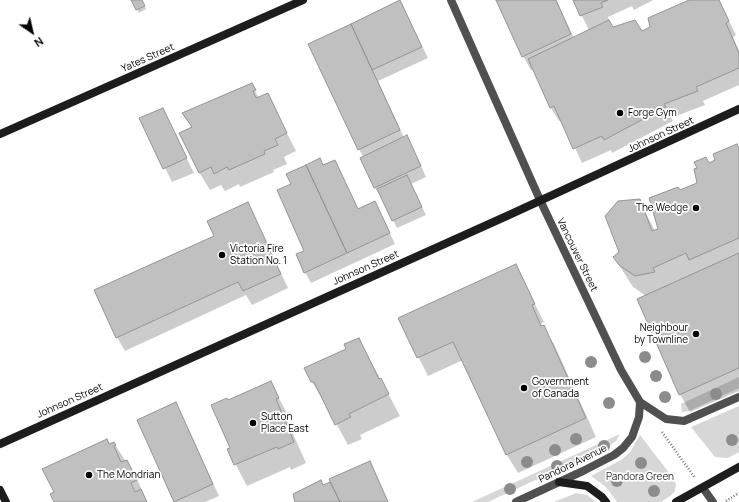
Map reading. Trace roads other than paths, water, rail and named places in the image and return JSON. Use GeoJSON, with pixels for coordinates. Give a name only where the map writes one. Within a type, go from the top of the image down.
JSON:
{"type":"FeatureCollection","features":[{"type":"Feature","properties":{"kind":"main road","name":"Yates Street"},"geometry":{"type":"LineString","coordinates":[[0,134],[303,0]]}},
{"type":"Feature","properties":{"kind":"main road","name":"Johnson Street"},"geometry":{"type":"LineString","coordinates":[[0,444],[497,221],[739,109]]}},
{"type":"Feature","properties":{"kind":"main road"},"geometry":{"type":"LineString","coordinates":[[676,502],[739,467]]}},
{"type":"Feature","properties":{"kind":"main road"},"geometry":{"type":"LineString","coordinates":[[559,482],[587,486],[602,497],[606,502]]}},
{"type":"Feature","properties":{"kind":"main road"},"geometry":{"type":"LineString","coordinates":[[0,490],[6,502]]}},
{"type":"Feature","properties":{"kind":"street","name":"Vancouver Street"},"geometry":{"type":"LineString","coordinates":[[451,0],[540,200],[621,370],[640,402]]}},
{"type":"Feature","properties":{"kind":"street"},"geometry":{"type":"LineString","coordinates":[[640,402],[666,419],[684,421],[739,397]]}},
{"type":"Feature","properties":{"kind":"street","name":"Pandora Avenue"},"geometry":{"type":"LineString","coordinates":[[516,502],[614,455],[623,448],[632,437],[639,417],[640,402]]}},
{"type":"Feature","properties":{"kind":"street"},"geometry":{"type":"LineString","coordinates":[[702,488],[713,502]]}},
{"type":"Feature","properties":{"kind":"place","name":"Forge Gym"},"geometry":{"type":"Point","coordinates":[620,113]}},
{"type":"Feature","properties":{"kind":"place","name":"The Wedge"},"geometry":{"type":"Point","coordinates":[696,208]}},
{"type":"Feature","properties":{"kind":"place","name":"Victoria Fire Station No. 1"},"geometry":{"type":"Point","coordinates":[222,255]}},
{"type":"Feature","properties":{"kind":"place","name":"Neighbour by Townline"},"geometry":{"type":"Point","coordinates":[696,334]}},
{"type":"Feature","properties":{"kind":"place","name":"Government of Canada"},"geometry":{"type":"Point","coordinates":[524,388]}},
{"type":"Feature","properties":{"kind":"place","name":"Sutton Place East"},"geometry":{"type":"Point","coordinates":[253,423]}},
{"type":"Feature","properties":{"kind":"place","name":"The Mondrian"},"geometry":{"type":"Point","coordinates":[89,475]}},
{"type":"Feature","properties":{"kind":"park label","name":"Pandora Green"},"geometry":{"type":"Point","coordinates":[640,477]}}]}
